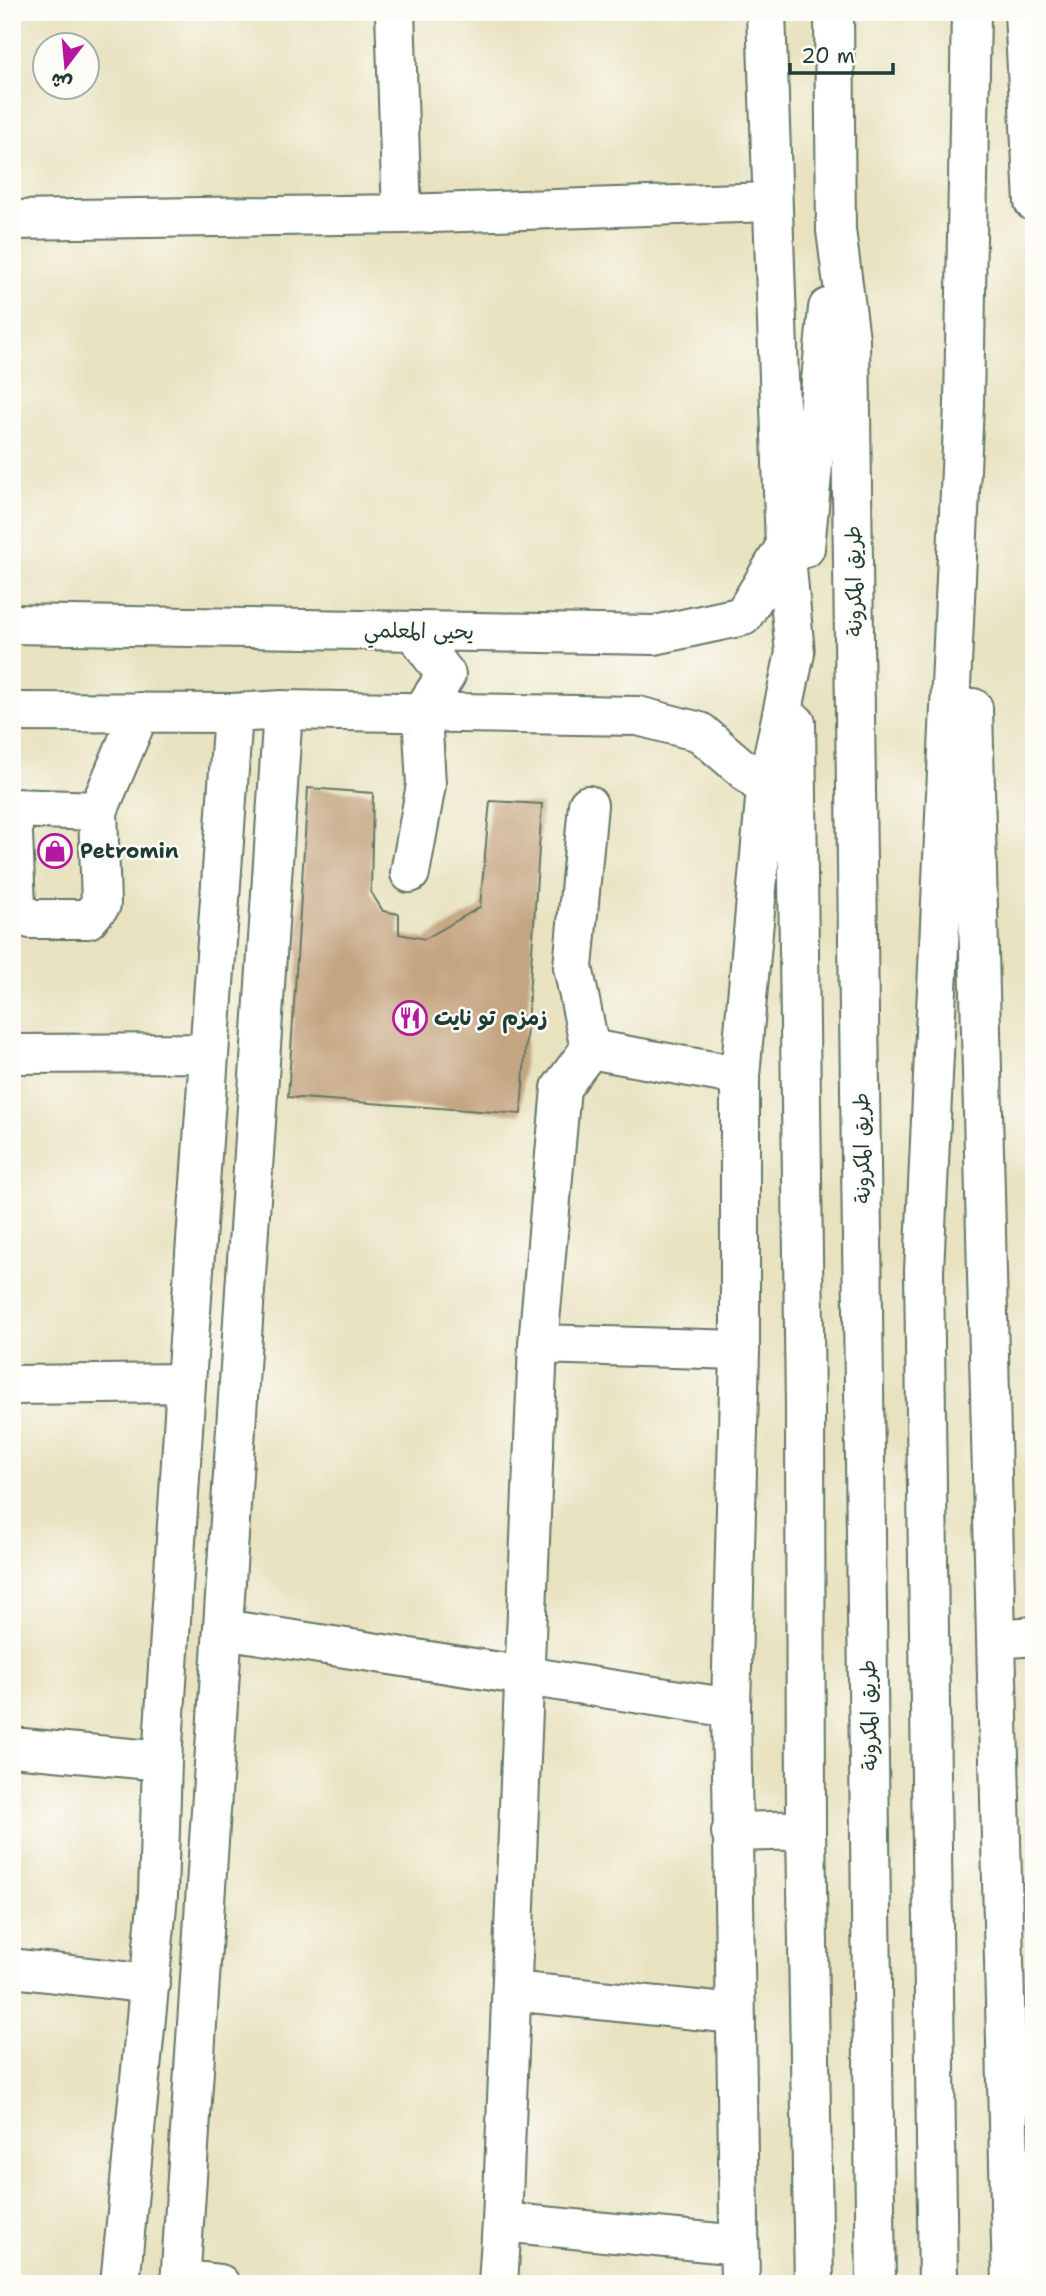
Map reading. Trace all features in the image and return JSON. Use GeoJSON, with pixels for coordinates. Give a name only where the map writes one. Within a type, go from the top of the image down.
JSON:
{"type":"FeatureCollection","features":[{"type":"Feature","properties":{"kind":"main road"},"geometry":{"type":"LineString","coordinates":[[395,12],[402,214]]}},
{"type":"Feature","properties":{"kind":"main road"},"geometry":{"type":"LineString","coordinates":[[766,12],[785,547],[795,653],[805,1406],[806,1830],[814,2284]]}},
{"type":"Feature","properties":{"kind":"main road","name":"طريق المكرونة"},"geometry":{"type":"LineString","coordinates":[[834,12],[836,230],[850,339],[876,2284]]}},
{"type":"Feature","properties":{"kind":"main road"},"geometry":{"type":"LineString","coordinates":[[938,2284],[924,1271],[964,404],[971,12]]}},
{"type":"Feature","properties":{"kind":"main road"},"geometry":{"type":"LineString","coordinates":[[1024,12],[1034,202]]}},
{"type":"Feature","properties":{"kind":"main road"},"geometry":{"type":"LineString","coordinates":[[12,220],[402,214],[772,202]]}},
{"type":"Feature","properties":{"kind":"main road"},"geometry":{"type":"LineString","coordinates":[[740,2284],[731,1708],[740,1350],[740,1076],[766,789],[795,653],[836,230]]}},
{"type":"Feature","properties":{"kind":"main road"},"geometry":{"type":"LineString","coordinates":[[964,404],[1016,1637],[1010,2165],[1012,2284]]}},
{"type":"Feature","properties":{"kind":"main road","name":"يحيى المعلمي"},"geometry":{"type":"LineString","coordinates":[[12,624],[655,635],[743,616],[785,547]]}},
{"type":"Feature","properties":{"kind":"main road"},"geometry":{"type":"LineString","coordinates":[[410,873],[426,785],[422,712],[446,675],[413,631]]}},
{"type":"Feature","properties":{"kind":"main road"},"geometry":{"type":"LineString","coordinates":[[12,712],[233,713],[283,710],[638,716],[700,732],[766,789]]}},
{"type":"Feature","properties":{"kind":"main road"},"geometry":{"type":"LineString","coordinates":[[220,2284],[180,2282],[283,710]]}},
{"type":"Feature","properties":{"kind":"main road"},"geometry":{"type":"LineString","coordinates":[[98,811],[12,808],[16,908],[30,919],[88,919],[101,904],[98,811],[140,712]]}},
{"type":"Feature","properties":{"kind":"main road"},"geometry":{"type":"LineString","coordinates":[[120,2284],[158,1895],[162,1761],[233,713]]}},
{"type":"Feature","properties":{"kind":"main road"},"geometry":{"type":"LineString","coordinates":[[498,2284],[538,1344],[561,1088],[590,1049],[573,967],[588,804]]}},
{"type":"Feature","properties":{"kind":"main road"},"geometry":{"type":"LineString","coordinates":[[590,1049],[740,1076]]}},
{"type":"Feature","properties":{"kind":"main road"},"geometry":{"type":"LineString","coordinates":[[12,1054],[208,1053]]}},
{"type":"Feature","properties":{"kind":"main road"},"geometry":{"type":"LineString","coordinates":[[538,1344],[740,1350]]}},
{"type":"Feature","properties":{"kind":"main road"},"geometry":{"type":"LineString","coordinates":[[12,1385],[186,1383]]}},
{"type":"Feature","properties":{"kind":"main road"},"geometry":{"type":"LineString","coordinates":[[223,1629],[524,1678],[731,1708]]}},
{"type":"Feature","properties":{"kind":"main road"},"geometry":{"type":"LineString","coordinates":[[12,1747],[162,1761]]}},
{"type":"Feature","properties":{"kind":"main road"},"geometry":{"type":"LineString","coordinates":[[731,1832],[806,1830]]}},
{"type":"Feature","properties":{"kind":"main road"},"geometry":{"type":"LineString","coordinates":[[158,1895],[206,1892]]}},
{"type":"Feature","properties":{"kind":"main road"},"geometry":{"type":"LineString","coordinates":[[12,1968],[150,1984]]}},
{"type":"Feature","properties":{"kind":"main road"},"geometry":{"type":"LineString","coordinates":[[512,1991],[735,2014]]}},
{"type":"Feature","properties":{"kind":"main road"},"geometry":{"type":"LineString","coordinates":[[1001,2284],[1010,2165]]}},
{"type":"Feature","properties":{"kind":"main road"},"geometry":{"type":"LineString","coordinates":[[813,2170],[825,2284]]}},
{"type":"Feature","properties":{"kind":"main road"},"geometry":{"type":"LineString","coordinates":[[502,2222],[739,2245]]}},
{"type":"Feature","properties":{"kind":"building","name":"زمزم تو نايت"},"geometry":{"type":"Polygon","coordinates":[[[308,788],[373,793],[371,892],[383,911],[399,914],[399,934],[425,939],[480,907],[490,801],[542,804],[521,1114],[288,1097],[308,788]]]}},
{"type":"Feature","properties":{"kind":"place","name":"Petromin"},"geometry":{"type":"Point","coordinates":[55,851]}},
{"type":"Feature","properties":{"kind":"place","name":"زمزم تو نايت"},"geometry":{"type":"Point","coordinates":[410,1018]}}]}
